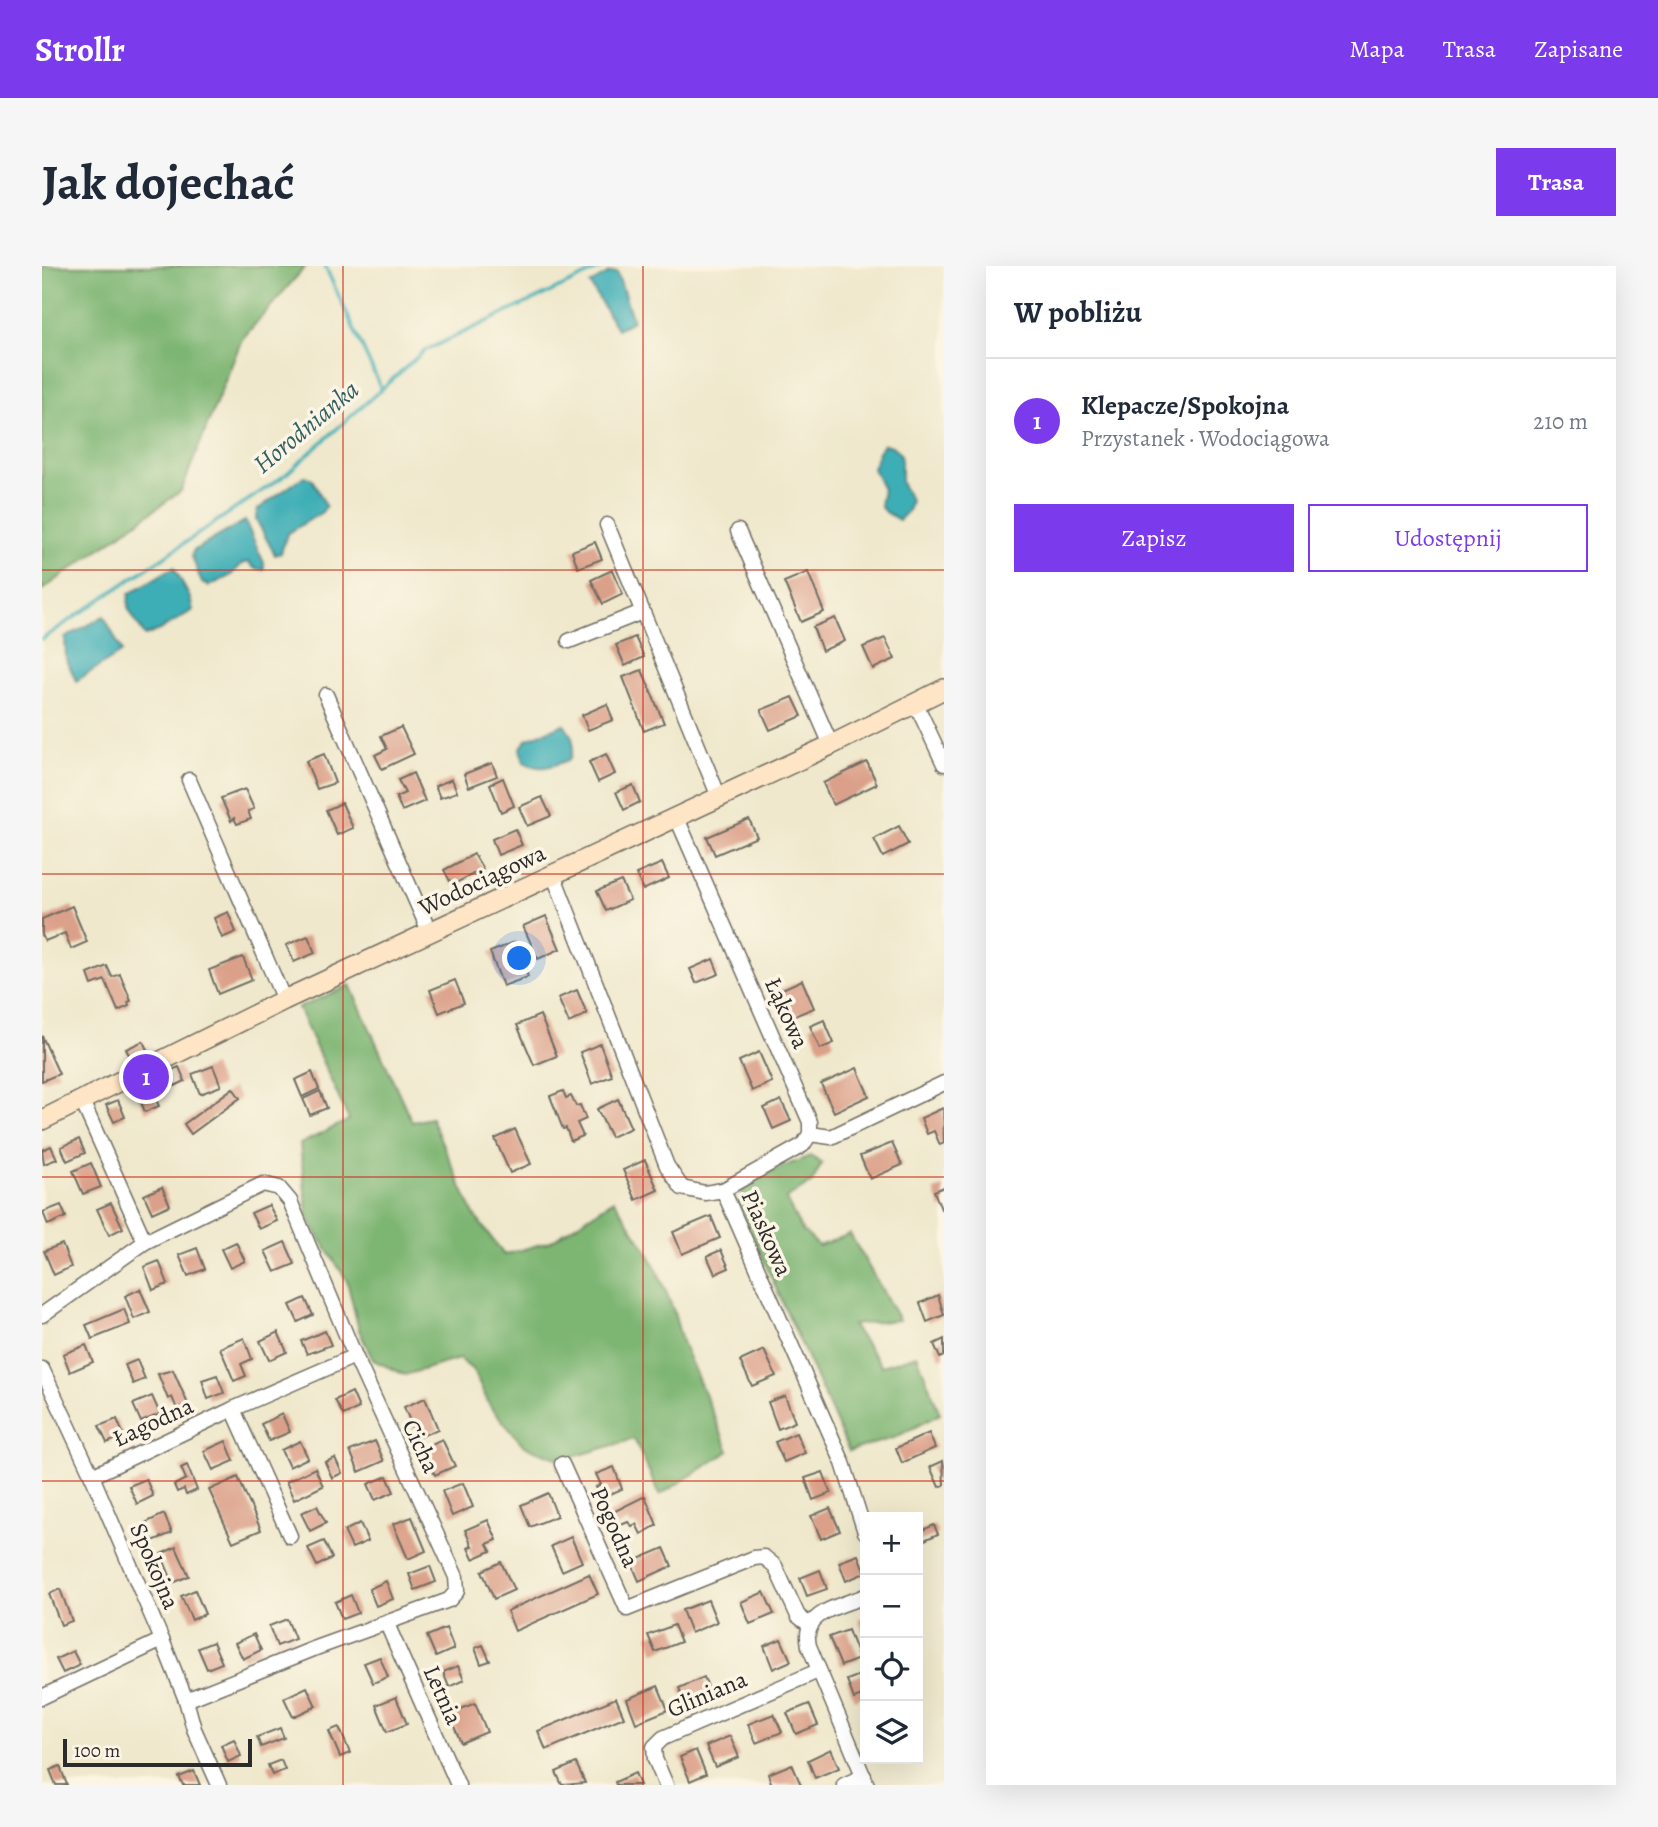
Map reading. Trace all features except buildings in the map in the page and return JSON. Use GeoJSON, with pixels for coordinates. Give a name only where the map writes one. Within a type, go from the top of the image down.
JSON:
{"type":"FeatureCollection","features":[{"type":"Feature","properties":{"kind":"street"},"geometry":{"type":"LineString","coordinates":[[607,525],[719,797]]}},
{"type":"Feature","properties":{"kind":"street"},"geometry":{"type":"LineString","coordinates":[[738,531],[831,745]]}},
{"type":"Feature","properties":{"kind":"street"},"geometry":{"type":"LineString","coordinates":[[569,641],[642,612]]}},
{"type":"Feature","properties":{"kind":"street","name":"Wodociągowa"},"geometry":{"type":"LineString","coordinates":[[42,1120],[284,1000],[831,745],[944,688]]}},
{"type":"Feature","properties":{"kind":"street"},"geometry":{"type":"LineString","coordinates":[[326,695],[429,931]]}},
{"type":"Feature","properties":{"kind":"street"},"geometry":{"type":"LineString","coordinates":[[915,702],[944,764]]}},
{"type":"Feature","properties":{"kind":"street"},"geometry":{"type":"LineString","coordinates":[[189,780],[284,1000]]}},
{"type":"Feature","properties":{"kind":"street","name":"Łąkowa"},"geometry":{"type":"LineString","coordinates":[[677,816],[810,1122],[810,1134]]}},
{"type":"Feature","properties":{"kind":"street","name":"Piaskowa"},"geometry":{"type":"LineString","coordinates":[[553,874],[667,1166],[682,1188],[705,1193],[723,1190],[844,1463],[860,1516]]}},
{"type":"Feature","properties":{"kind":"street"},"geometry":{"type":"LineString","coordinates":[[723,1190],[803,1145],[810,1134],[831,1137],[944,1083]]}},
{"type":"Feature","properties":{"kind":"street"},"geometry":{"type":"LineString","coordinates":[[42,1315],[145,1242],[82,1101]]}},
{"type":"Feature","properties":{"kind":"street","name":"Cicha"},"geometry":{"type":"LineString","coordinates":[[145,1242],[263,1184],[279,1188],[290,1201],[355,1356],[456,1577],[457,1591],[449,1600],[316,1648],[186,1700]]}},
{"type":"Feature","properties":{"kind":"street","name":"Łagodna"},"geometry":{"type":"LineString","coordinates":[[92,1476],[233,1409],[355,1356]]}},
{"type":"Feature","properties":{"kind":"street","name":"Spokojna"},"geometry":{"type":"LineString","coordinates":[[42,1369],[92,1476],[162,1640],[186,1700],[194,1729],[219,1785]]}},
{"type":"Feature","properties":{"kind":"street","name":"Łagodna"},"geometry":{"type":"LineString","coordinates":[[233,1409],[290,1536]]}},
{"type":"Feature","properties":{"kind":"street","name":"Pogodna"},"geometry":{"type":"LineString","coordinates":[[562,1464],[627,1609],[754,1558],[764,1557],[775,1566],[798,1616],[810,1626]]}},
{"type":"Feature","properties":{"kind":"street"},"geometry":{"type":"LineString","coordinates":[[844,1785],[865,1781],[818,1671],[809,1646],[808,1631],[824,1613],[860,1598]]}},
{"type":"Feature","properties":{"kind":"street","name":"Letnia"},"geometry":{"type":"LineString","coordinates":[[387,1624],[458,1785]]}},
{"type":"Feature","properties":{"kind":"street"},"geometry":{"type":"LineString","coordinates":[[42,1697],[162,1640]]}},
{"type":"Feature","properties":{"kind":"street","name":"Gliniana"},"geometry":{"type":"LineString","coordinates":[[666,1785],[655,1759],[654,1747],[663,1738],[818,1671]]}},
{"type":"Feature","properties":{"kind":"green space"},"geometry":{"type":"Polygon","coordinates":[[[42,266],[306,266],[242,339],[181,491],[42,590],[42,266]]]}},
{"type":"Feature","properties":{"kind":"green space"},"geometry":{"type":"Polygon","coordinates":[[[350,985],[412,1122],[431,1118],[473,1213],[504,1255],[551,1241],[614,1200],[657,1270],[673,1309],[682,1342],[729,1451],[660,1495],[634,1439],[573,1457],[556,1458],[524,1446],[490,1406],[473,1370],[459,1359],[405,1375],[373,1360],[359,1330],[347,1281],[308,1219],[300,1144],[349,1120],[298,1008],[350,985]]]}},
{"type":"Feature","properties":{"kind":"green space"},"geometry":{"type":"Polygon","coordinates":[[[810,1156],[822,1163],[812,1182],[786,1199],[801,1229],[819,1246],[850,1234],[899,1320],[852,1325],[882,1366],[917,1355],[940,1414],[896,1437],[849,1451],[738,1203],[746,1184],[810,1156]]]}},
{"type":"Feature","properties":{"kind":"water"},"geometry":{"type":"Polygon","coordinates":[[[617,272],[633,321],[617,329],[590,284],[609,273],[617,272]]]}},
{"type":"Feature","properties":{"kind":"water"},"geometry":{"type":"Polygon","coordinates":[[[884,444],[892,446],[901,455],[901,483],[911,500],[908,511],[899,520],[880,506],[883,489],[873,469],[884,444]]]}},
{"type":"Feature","properties":{"kind":"water"},"geometry":{"type":"Polygon","coordinates":[[[304,476],[312,479],[326,506],[322,512],[287,534],[281,553],[275,555],[256,519],[257,510],[304,476]]]}},
{"type":"Feature","properties":{"kind":"water"},"geometry":{"type":"Polygon","coordinates":[[[245,521],[264,563],[264,570],[254,568],[248,562],[242,564],[230,576],[209,586],[202,583],[192,557],[193,551],[245,521]]]}},
{"type":"Feature","properties":{"kind":"water"},"geometry":{"type":"Polygon","coordinates":[[[174,567],[190,598],[193,610],[145,636],[128,608],[129,594],[174,567]]]}},
{"type":"Feature","properties":{"kind":"water"},"geometry":{"type":"Polygon","coordinates":[[[104,616],[122,652],[76,681],[66,658],[65,638],[104,616]]]}},
{"type":"Feature","properties":{"kind":"water"},"geometry":{"type":"Polygon","coordinates":[[[564,724],[573,741],[569,760],[541,767],[524,762],[520,749],[527,739],[564,724]]]}},
{"type":"Feature","properties":{"kind":"waterway"},"geometry":{"type":"LineString","coordinates":[[325,266],[381,388]]}},
{"type":"Feature","properties":{"kind":"waterway","name":"Horodnianka"},"geometry":{"type":"LineString","coordinates":[[42,639],[284,476],[424,351],[606,266]]}},
{"type":"Feature","properties":{"kind":"place","name":"Klepacze/Spokojna"},"geometry":{"type":"Point","coordinates":[146,1077]}}]}
